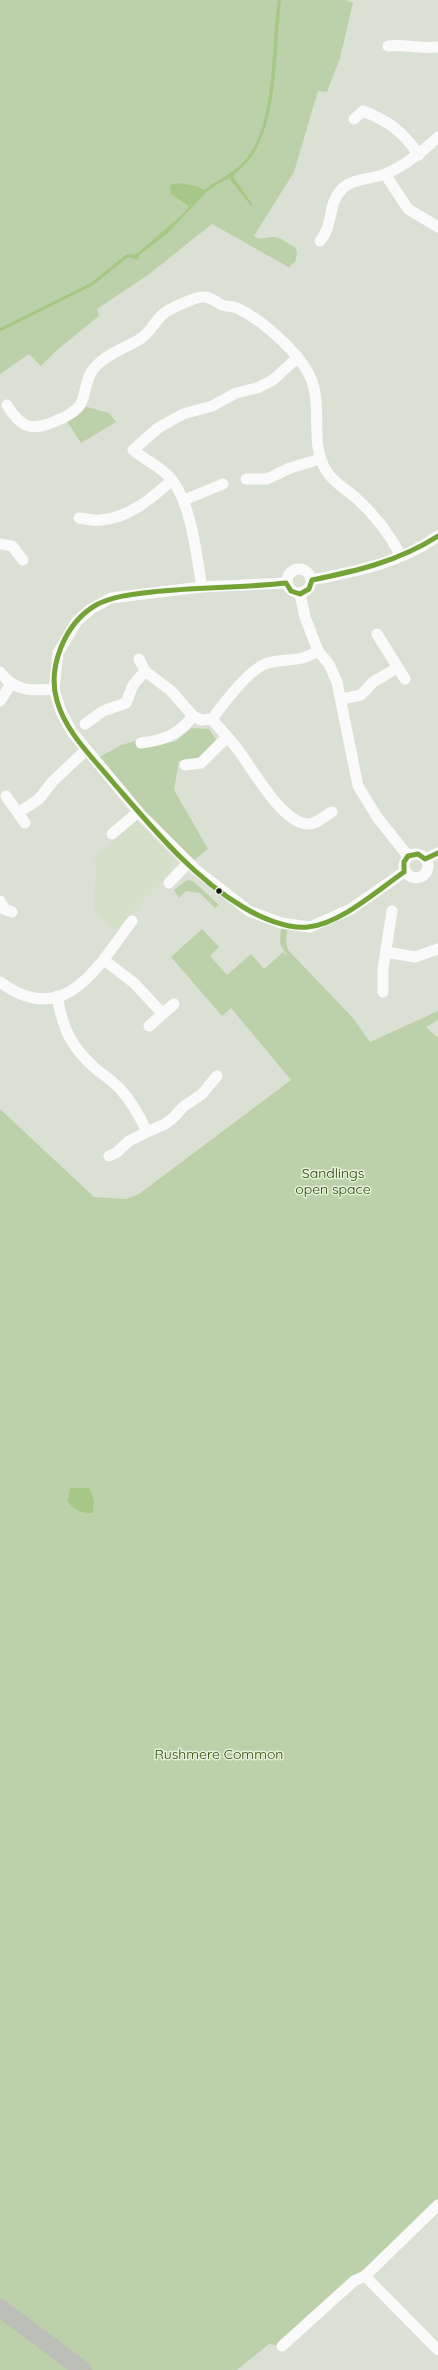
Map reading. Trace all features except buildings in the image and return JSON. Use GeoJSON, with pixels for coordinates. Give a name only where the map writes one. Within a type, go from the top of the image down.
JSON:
{"type":"FeatureCollection","features":[{"type":"Feature","properties":{"kind":"main road"},"geometry":{"type":"LineString","coordinates":[[0,2308],[82,2370]]}},
{"type":"Feature","properties":{"kind":"street"},"geometry":{"type":"LineString","coordinates":[[388,46],[402,45],[423,49],[438,47]]}},
{"type":"Feature","properties":{"kind":"street"},"geometry":{"type":"LineString","coordinates":[[354,119],[363,111],[390,124],[406,136],[419,155]]}},
{"type":"Feature","properties":{"kind":"street"},"geometry":{"type":"LineString","coordinates":[[320,241],[330,224],[332,206],[342,188],[369,177],[385,174],[419,155],[438,137]]}},
{"type":"Feature","properties":{"kind":"street"},"geometry":{"type":"LineString","coordinates":[[385,174],[408,209],[438,227]]}},
{"type":"Feature","properties":{"kind":"street"},"geometry":{"type":"LineString","coordinates":[[7,405],[15,419],[30,427],[42,428],[64,417],[80,405],[84,386],[95,366],[117,350],[142,338],[164,313],[201,297],[210,298],[222,305],[236,307],[256,318],[298,357],[314,387],[317,408],[315,435],[320,459],[338,486],[356,498],[385,530],[401,556]]}},
{"type":"Feature","properties":{"kind":"street"},"geometry":{"type":"LineString","coordinates":[[202,586],[184,500],[172,480],[133,450],[158,428],[183,414],[212,406],[236,393],[257,388],[273,380],[298,357]]}},
{"type":"Feature","properties":{"kind":"street"},"geometry":{"type":"LineString","coordinates":[[246,479],[268,479],[290,468],[320,459]]}},
{"type":"Feature","properties":{"kind":"street"},"geometry":{"type":"LineString","coordinates":[[79,518],[101,520],[133,510],[150,500],[172,480]]}},
{"type":"Feature","properties":{"kind":"street"},"geometry":{"type":"LineString","coordinates":[[184,500],[223,484]]}},
{"type":"Feature","properties":{"kind":"street"},"geometry":{"type":"LineString","coordinates":[[312,580],[368,569],[401,556],[438,536]]}},
{"type":"Feature","properties":{"kind":"street"},"geometry":{"type":"LineString","coordinates":[[0,544],[12,546],[23,560]]}},
{"type":"Feature","properties":{"kind":"street"},"geometry":{"type":"LineString","coordinates":[[297,569],[307,571],[312,580],[309,589],[300,594],[291,591],[286,583],[289,574],[297,569]]}},
{"type":"Feature","properties":{"kind":"street"},"geometry":{"type":"LineString","coordinates":[[286,583],[202,586],[111,598],[91,608],[77,621],[61,646],[56,663],[54,689],[61,712],[72,732],[138,812],[188,863],[230,898],[249,911],[281,923],[310,927],[351,909],[404,872]]}},
{"type":"Feature","properties":{"kind":"street"},"geometry":{"type":"LineString","coordinates":[[300,594],[304,617],[318,651],[329,664],[342,699],[358,786],[377,817],[408,856]]}},
{"type":"Feature","properties":{"kind":"street"},"geometry":{"type":"LineString","coordinates":[[377,634],[405,679]]}},
{"type":"Feature","properties":{"kind":"street"},"geometry":{"type":"LineString","coordinates":[[139,659],[144,671],[170,692],[193,716],[201,720],[212,719],[247,677],[267,663],[304,659],[318,651]]}},
{"type":"Feature","properties":{"kind":"street"},"geometry":{"type":"LineString","coordinates":[[342,699],[361,695],[373,682],[397,668]]}},
{"type":"Feature","properties":{"kind":"street"},"geometry":{"type":"LineString","coordinates":[[85,724],[103,710],[126,703],[133,685],[144,671]]}},
{"type":"Feature","properties":{"kind":"street"},"geometry":{"type":"LineString","coordinates":[[0,672],[11,684],[30,691],[54,689]]}},
{"type":"Feature","properties":{"kind":"street"},"geometry":{"type":"LineString","coordinates":[[0,701],[11,684]]}},
{"type":"Feature","properties":{"kind":"street"},"geometry":{"type":"LineString","coordinates":[[141,744],[170,736],[183,728],[193,716]]}},
{"type":"Feature","properties":{"kind":"street"},"geometry":{"type":"LineString","coordinates":[[212,719],[276,803],[300,822],[315,823],[332,812]]}},
{"type":"Feature","properties":{"kind":"street"},"geometry":{"type":"LineString","coordinates":[[185,765],[201,763],[227,737]]}},
{"type":"Feature","properties":{"kind":"street"},"geometry":{"type":"LineString","coordinates":[[18,813],[39,799],[53,781],[86,750]]}},
{"type":"Feature","properties":{"kind":"street"},"geometry":{"type":"LineString","coordinates":[[6,796],[25,823]]}},
{"type":"Feature","properties":{"kind":"street"},"geometry":{"type":"LineString","coordinates":[[112,834],[138,812]]}},
{"type":"Feature","properties":{"kind":"street"},"geometry":{"type":"LineString","coordinates":[[425,859],[438,853]]}},
{"type":"Feature","properties":{"kind":"street"},"geometry":{"type":"LineString","coordinates":[[418,854],[425,859],[428,868],[420,878],[412,878],[404,872],[404,862],[408,856],[418,854]]}},
{"type":"Feature","properties":{"kind":"street"},"geometry":{"type":"LineString","coordinates":[[169,883],[188,863]]}},
{"type":"Feature","properties":{"kind":"street"},"geometry":{"type":"LineString","coordinates":[[0,904],[4,909],[12,912]]}},
{"type":"Feature","properties":{"kind":"street"},"geometry":{"type":"LineString","coordinates":[[383,992],[386,952],[392,911]]}},
{"type":"Feature","properties":{"kind":"street"},"geometry":{"type":"LineString","coordinates":[[0,982],[10,989],[27,996],[57,996],[71,991],[84,983],[104,960],[132,921]]}},
{"type":"Feature","properties":{"kind":"street"},"geometry":{"type":"LineString","coordinates":[[386,952],[415,957],[438,949]]}},
{"type":"Feature","properties":{"kind":"street"},"geometry":{"type":"LineString","coordinates":[[104,960],[134,982],[163,1014]]}},
{"type":"Feature","properties":{"kind":"street"},"geometry":{"type":"LineString","coordinates":[[57,996],[61,1020],[68,1038],[88,1062],[121,1090],[136,1111],[147,1132]]}},
{"type":"Feature","properties":{"kind":"street"},"geometry":{"type":"LineString","coordinates":[[149,1026],[174,1004]]}},
{"type":"Feature","properties":{"kind":"street"},"geometry":{"type":"LineString","coordinates":[[109,1156],[124,1152],[128,1141],[165,1124],[183,1107],[202,1094],[217,1076]]}},
{"type":"Feature","properties":{"kind":"street"},"geometry":{"type":"LineString","coordinates":[[282,2346],[354,2281],[365,2276],[438,2205]]}},
{"type":"Feature","properties":{"kind":"street"},"geometry":{"type":"LineString","coordinates":[[365,2276],[438,2350]]}},
{"type":"Feature","properties":{"kind":"shaded area"},"geometry":{"type":"Polygon","coordinates":[[[278,0],[281,0],[275,79],[268,118],[254,153],[233,176],[252,204],[252,207],[229,178],[212,187],[211,185],[235,170],[247,158],[256,143],[263,124],[271,82],[278,0]]]}},
{"type":"Feature","properties":{"kind":"shaded area"},"geometry":{"type":"Polygon","coordinates":[[[178,183],[197,186],[206,192],[168,233],[139,255],[138,260],[127,256],[138,253],[185,212],[189,206],[171,194],[170,185],[178,183]]]}},
{"type":"Feature","properties":{"kind":"shaded area"},"geometry":{"type":"Polygon","coordinates":[[[128,812],[173,859],[173,862],[171,870],[164,879],[118,928],[112,929],[94,910],[96,866],[91,861],[112,842],[105,833],[128,812]]]}},
{"type":"Feature","properties":{"kind":"shaded area"},"geometry":{"type":"Polygon","coordinates":[[[70,1488],[89,1488],[94,1500],[93,1513],[81,1512],[73,1507],[68,1501],[70,1488]]]}},
{"type":"Feature","properties":{"kind":"green space"},"geometry":{"type":"Polygon","coordinates":[[[0,0],[346,0],[353,3],[340,58],[327,92],[318,91],[294,172],[254,236],[261,239],[274,237],[295,247],[297,253],[295,263],[291,264],[290,268],[212,224],[148,275],[97,309],[99,316],[58,349],[41,366],[29,354],[0,374],[0,0]]]}},
{"type":"Feature","properties":{"kind":"green space"},"geometry":{"type":"Polygon","coordinates":[[[80,405],[109,413],[116,422],[81,443],[64,417],[80,405]]]}},
{"type":"Feature","properties":{"kind":"green space"},"geometry":{"type":"Polygon","coordinates":[[[192,728],[209,729],[217,741],[200,758],[179,761],[174,790],[208,849],[194,860],[144,810],[100,757],[121,745],[136,741],[138,749],[176,741],[192,728]]]}},
{"type":"Feature","properties":{"kind":"green space"},"geometry":{"type":"Polygon","coordinates":[[[187,880],[193,881],[219,905],[215,908],[200,893],[186,891],[179,898],[174,890],[187,880]]]}},
{"type":"Feature","properties":{"kind":"green space","name":"Rushmere Common"},"geometry":{"type":"Polygon","coordinates":[[[281,923],[288,923],[286,941],[288,950],[353,1018],[370,1042],[438,1011],[438,1020],[426,1027],[438,1038],[438,2199],[354,2281],[282,2346],[269,2344],[237,2370],[0,2370],[0,1109],[94,1197],[126,1199],[139,1194],[291,1080],[231,1008],[222,1016],[171,957],[202,929],[219,947],[210,956],[227,975],[251,954],[264,969],[283,952],[287,956],[280,944],[281,923]]]}},
{"type":"Feature","properties":{"kind":"waterway"},"geometry":{"type":"LineString","coordinates":[[202,193],[214,185]]}},
{"type":"Feature","properties":{"kind":"waterway"},"geometry":{"type":"LineString","coordinates":[[0,330],[92,284],[127,256],[131,256]]}},
{"type":"Feature","properties":{"kind":"transit line"},"geometry":{"type":"LineString","coordinates":[[438,536],[393,559],[361,569],[312,580],[309,589],[300,594],[291,591],[286,583],[169,590],[109,599],[96,605],[85,613],[67,634],[57,660],[55,674],[57,701],[61,712],[66,723],[87,753],[172,849],[224,894],[258,915],[274,922],[292,926],[308,927],[320,925],[346,913],[404,872],[404,862],[408,856],[418,854],[425,859],[438,853]]}},
{"type":"Feature","properties":{"kind":"park label","name":"Sandlings open space"},"geometry":{"type":"Point","coordinates":[333,1182]}}]}
